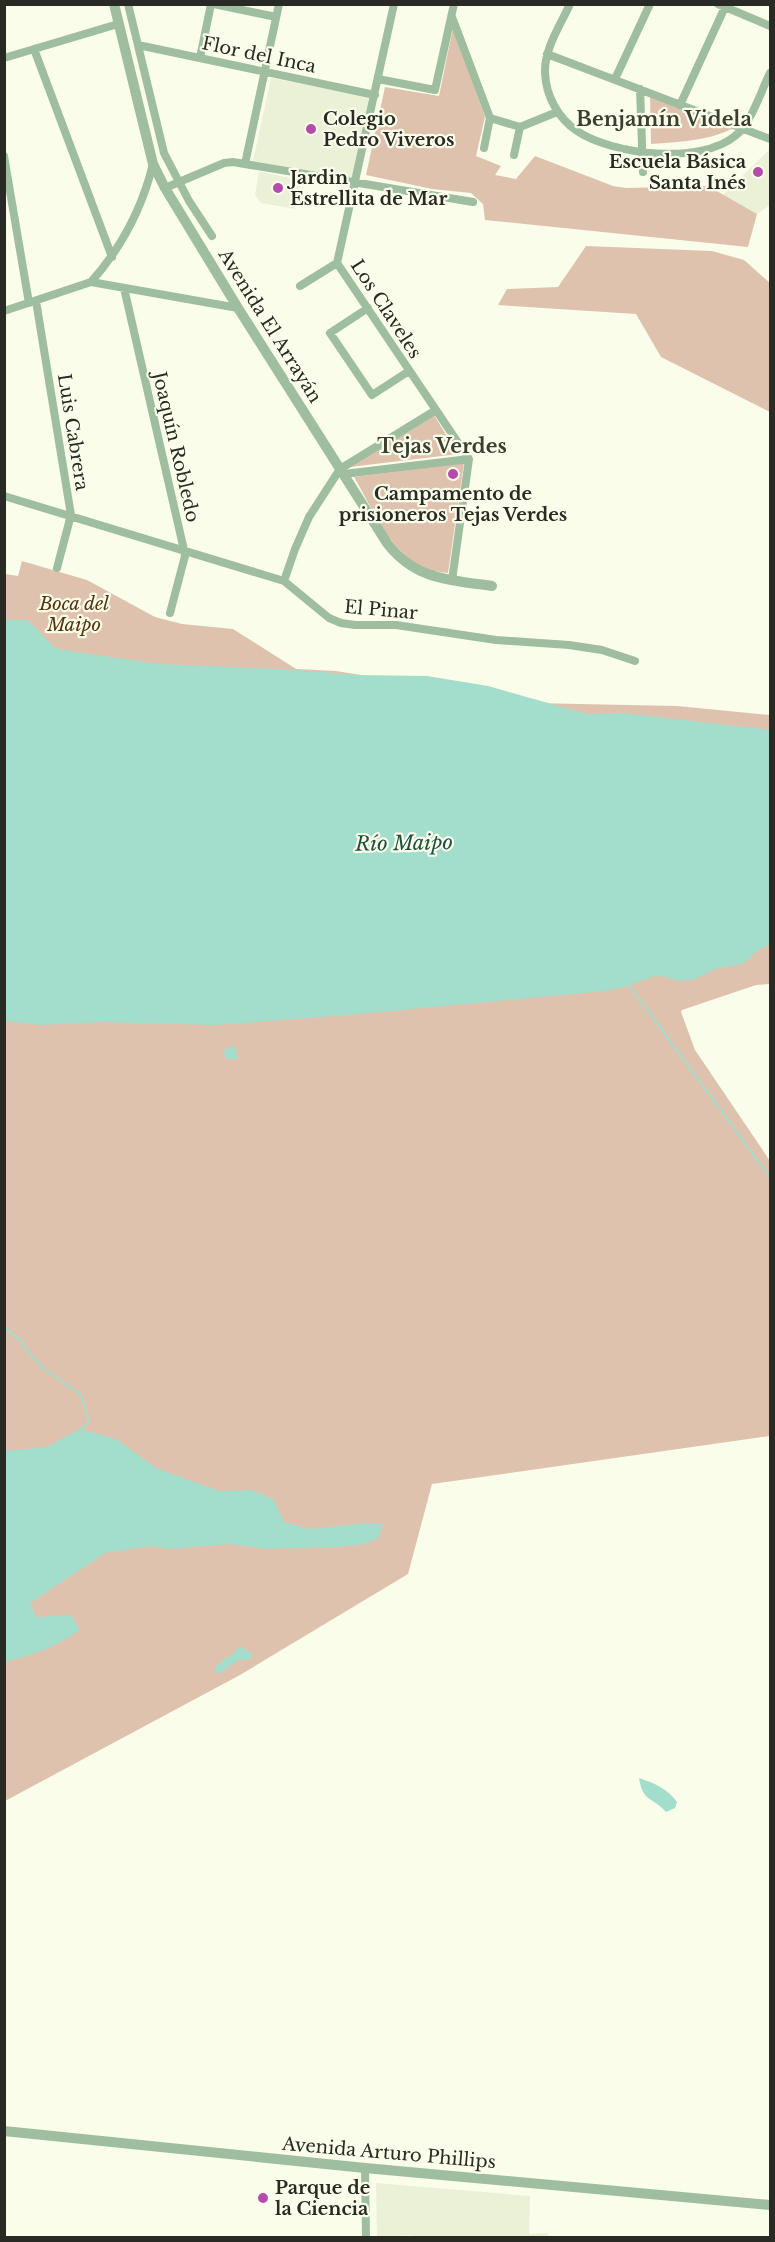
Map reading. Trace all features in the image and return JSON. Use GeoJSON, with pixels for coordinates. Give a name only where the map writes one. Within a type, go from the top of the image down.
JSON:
{"type":"FeatureCollection","features":[{"type":"Feature","properties":{"kind":"street","name":"Avenida El Arrayán"},"geometry":{"type":"LineString","coordinates":[[114,4],[153,164],[165,188],[387,543],[401,559],[428,575],[492,586]]}},
{"type":"Feature","properties":{"kind":"street","name":"Avenida El Arrayán"},"geometry":{"type":"LineString","coordinates":[[128,4],[164,153],[178,182],[212,236]]}},
{"type":"Feature","properties":{"kind":"street"},"geometry":{"type":"LineString","coordinates":[[200,58],[213,4],[276,17]]}},
{"type":"Feature","properties":{"kind":"street"},"geometry":{"type":"LineString","coordinates":[[245,164],[279,4]]}},
{"type":"Feature","properties":{"kind":"street","name":"Los Claveles"},"geometry":{"type":"LineString","coordinates":[[394,4],[337,263],[470,459]]}},
{"type":"Feature","properties":{"kind":"street"},"geometry":{"type":"LineString","coordinates":[[378,80],[435,90],[454,4]]}},
{"type":"Feature","properties":{"kind":"street"},"geometry":{"type":"LineString","coordinates":[[570,4],[547,54],[546,81],[550,99],[557,112],[569,125],[584,135],[616,147],[641,153],[706,150],[729,141],[743,129],[771,72]]}},
{"type":"Feature","properties":{"kind":"street"},"geometry":{"type":"LineString","coordinates":[[615,80],[650,4]]}},
{"type":"Feature","properties":{"kind":"street"},"geometry":{"type":"LineString","coordinates":[[680,105],[721,6],[771,26]]}},
{"type":"Feature","properties":{"kind":"street"},"geometry":{"type":"LineString","coordinates":[[452,16],[490,118],[484,148]]}},
{"type":"Feature","properties":{"kind":"street"},"geometry":{"type":"LineString","coordinates":[[4,58],[118,24]]}},
{"type":"Feature","properties":{"kind":"street","name":"Flor del Inca"},"geometry":{"type":"LineString","coordinates":[[138,45],[375,94]]}},
{"type":"Feature","properties":{"kind":"street"},"geometry":{"type":"LineString","coordinates":[[34,49],[112,257]]}},
{"type":"Feature","properties":{"kind":"street"},"geometry":{"type":"LineString","coordinates":[[547,54],[771,139]]}},
{"type":"Feature","properties":{"kind":"street"},"geometry":{"type":"LineString","coordinates":[[640,89],[643,172]]}},
{"type":"Feature","properties":{"kind":"street"},"geometry":{"type":"LineString","coordinates":[[490,118],[520,127],[557,112]]}},
{"type":"Feature","properties":{"kind":"street"},"geometry":{"type":"LineString","coordinates":[[514,155],[520,127]]}},
{"type":"Feature","properties":{"kind":"street","name":"Luis Cabrera"},"geometry":{"type":"LineString","coordinates":[[4,156],[71,515],[57,567]]}},
{"type":"Feature","properties":{"kind":"street"},"geometry":{"type":"LineString","coordinates":[[165,188],[224,163],[245,164],[473,202]]}},
{"type":"Feature","properties":{"kind":"street"},"geometry":{"type":"LineString","coordinates":[[91,282],[112,257],[135,216],[153,164]]}},
{"type":"Feature","properties":{"kind":"street"},"geometry":{"type":"LineString","coordinates":[[300,286],[337,263]]}},
{"type":"Feature","properties":{"kind":"street"},"geometry":{"type":"LineString","coordinates":[[4,311],[91,282],[238,308]]}},
{"type":"Feature","properties":{"kind":"street","name":"Joaquín Robledo"},"geometry":{"type":"LineString","coordinates":[[124,288],[185,556],[170,613]]}},
{"type":"Feature","properties":{"kind":"street"},"geometry":{"type":"LineString","coordinates":[[368,308],[330,333],[372,395],[409,371]]}},
{"type":"Feature","properties":{"kind":"street"},"geometry":{"type":"LineString","coordinates":[[284,581],[309,517],[342,471],[436,410]]}},
{"type":"Feature","properties":{"kind":"street"},"geometry":{"type":"LineString","coordinates":[[342,471],[470,459],[452,580]]}},
{"type":"Feature","properties":{"kind":"street","name":"El Pinar"},"geometry":{"type":"LineString","coordinates":[[4,496],[284,581],[329,618],[341,623],[396,625],[496,640],[586,647],[635,661]]}},
{"type":"Feature","properties":{"kind":"street","name":"Avenida Arturo Phillips"},"geometry":{"type":"LineString","coordinates":[[4,2131],[365,2168],[771,2205]]}},
{"type":"Feature","properties":{"kind":"street"},"geometry":{"type":"LineString","coordinates":[[365,2168],[366,2238]]}},
{"type":"Feature","properties":{"kind":"shaded area","name":"Colegio Pedro Viveros"},"geometry":{"type":"Polygon","coordinates":[[[271,78],[369,97],[353,179],[253,161],[271,78]]]}},
{"type":"Feature","properties":{"kind":"shaded area","name":"Escuela Básica Santa Inés"},"geometry":{"type":"Polygon","coordinates":[[[770,149],[770,205],[757,214],[723,195],[770,149]]]}},
{"type":"Feature","properties":{"kind":"shaded area","name":"Jardin Estrellita de Mar"},"geometry":{"type":"Polygon","coordinates":[[[259,171],[302,181],[295,209],[261,203],[255,195],[259,171]]]}},
{"type":"Feature","properties":{"kind":"shaded area"},"geometry":{"type":"Polygon","coordinates":[[[376,2183],[530,2196],[529,2234],[547,2233],[549,2237],[413,2238],[412,2235],[377,2237],[376,2183]]]}},
{"type":"Feature","properties":{"kind":"green space"},"geometry":{"type":"Polygon","coordinates":[[[453,28],[485,117],[476,156],[501,166],[495,175],[516,179],[535,156],[613,186],[626,188],[708,186],[757,214],[748,247],[485,220],[483,204],[471,193],[432,189],[366,175],[385,87],[439,96],[453,28]]]}},
{"type":"Feature","properties":{"kind":"green space"},"geometry":{"type":"Polygon","coordinates":[[[650,95],[732,129],[682,142],[651,144],[650,95]]]}},
{"type":"Feature","properties":{"kind":"green space"},"geometry":{"type":"Polygon","coordinates":[[[586,246],[712,251],[744,260],[770,283],[770,412],[661,357],[636,314],[498,305],[507,289],[558,287],[586,246]]]}},
{"type":"Feature","properties":{"kind":"green space"},"geometry":{"type":"Polygon","coordinates":[[[434,415],[458,454],[350,467],[434,415]]]}},
{"type":"Feature","properties":{"kind":"green space"},"geometry":{"type":"Polygon","coordinates":[[[464,463],[448,573],[430,570],[402,552],[390,538],[354,477],[464,463]]]}},
{"type":"Feature","properties":{"kind":"green space","name":"Boca del Maipo"},"geometry":{"type":"Polygon","coordinates":[[[22,561],[87,580],[155,617],[182,624],[233,629],[296,669],[336,671],[531,703],[677,706],[770,715],[770,984],[756,985],[681,1012],[695,1050],[770,1161],[770,1436],[432,1484],[408,1574],[240,1675],[5,1801],[5,574],[18,576],[22,561]]]}},
{"type":"Feature","properties":{"kind":"water","name":"Río Maipo"},"geometry":{"type":"Polygon","coordinates":[[[5,620],[28,620],[55,648],[69,651],[161,664],[356,675],[427,676],[488,686],[587,714],[622,713],[770,730],[770,944],[757,951],[743,964],[718,968],[693,980],[679,981],[655,976],[621,988],[604,991],[215,1025],[100,1022],[42,1025],[5,1021],[5,620]]]}},
{"type":"Feature","properties":{"kind":"water"},"geometry":{"type":"Polygon","coordinates":[[[236,1046],[237,1060],[225,1058],[224,1050],[236,1046]]]}},
{"type":"Feature","properties":{"kind":"water"},"geometry":{"type":"Polygon","coordinates":[[[80,1429],[116,1439],[156,1468],[219,1491],[252,1490],[273,1499],[284,1522],[309,1529],[383,1523],[379,1537],[366,1544],[338,1547],[265,1549],[229,1544],[170,1549],[150,1546],[105,1553],[30,1603],[36,1617],[71,1615],[80,1630],[44,1650],[5,1662],[5,1451],[47,1447],[80,1429]]]}},
{"type":"Feature","properties":{"kind":"water"},"geometry":{"type":"Polygon","coordinates":[[[239,1647],[253,1655],[249,1660],[236,1661],[220,1674],[214,1670],[220,1663],[239,1647]]]}},
{"type":"Feature","properties":{"kind":"water"},"geometry":{"type":"Polygon","coordinates":[[[639,1778],[669,1793],[677,1802],[675,1808],[666,1812],[646,1796],[639,1778]]]}},
{"type":"Feature","properties":{"kind":"waterway"},"geometry":{"type":"LineString","coordinates":[[628,984],[770,1177]]}},
{"type":"Feature","properties":{"kind":"waterway"},"geometry":{"type":"LineString","coordinates":[[4,1327],[21,1341],[26,1350],[43,1368],[81,1395],[89,1422],[80,1429]]}},
{"type":"Feature","properties":{"kind":"place","name":"Colegio Pedro Viveros"},"geometry":{"type":"Point","coordinates":[311,129]}},
{"type":"Feature","properties":{"kind":"place","name":"Escuela Básica Santa Inés"},"geometry":{"type":"Point","coordinates":[758,172]}},
{"type":"Feature","properties":{"kind":"place","name":"Jardin Estrellita de Mar"},"geometry":{"type":"Point","coordinates":[278,188]}},
{"type":"Feature","properties":{"kind":"place","name":"Campamento de prisioneros Tejas Verdes"},"geometry":{"type":"Point","coordinates":[453,474]}},
{"type":"Feature","properties":{"kind":"place","name":"Parque de la Ciencia"},"geometry":{"type":"Point","coordinates":[263,2198]}},
{"type":"Feature","properties":{"kind":"district","name":"Benjamín Videla"},"geometry":{"type":"Point","coordinates":[664,119]}},
{"type":"Feature","properties":{"kind":"district","name":"Tejas Verdes"},"geometry":{"type":"Point","coordinates":[442,446]}}]}
